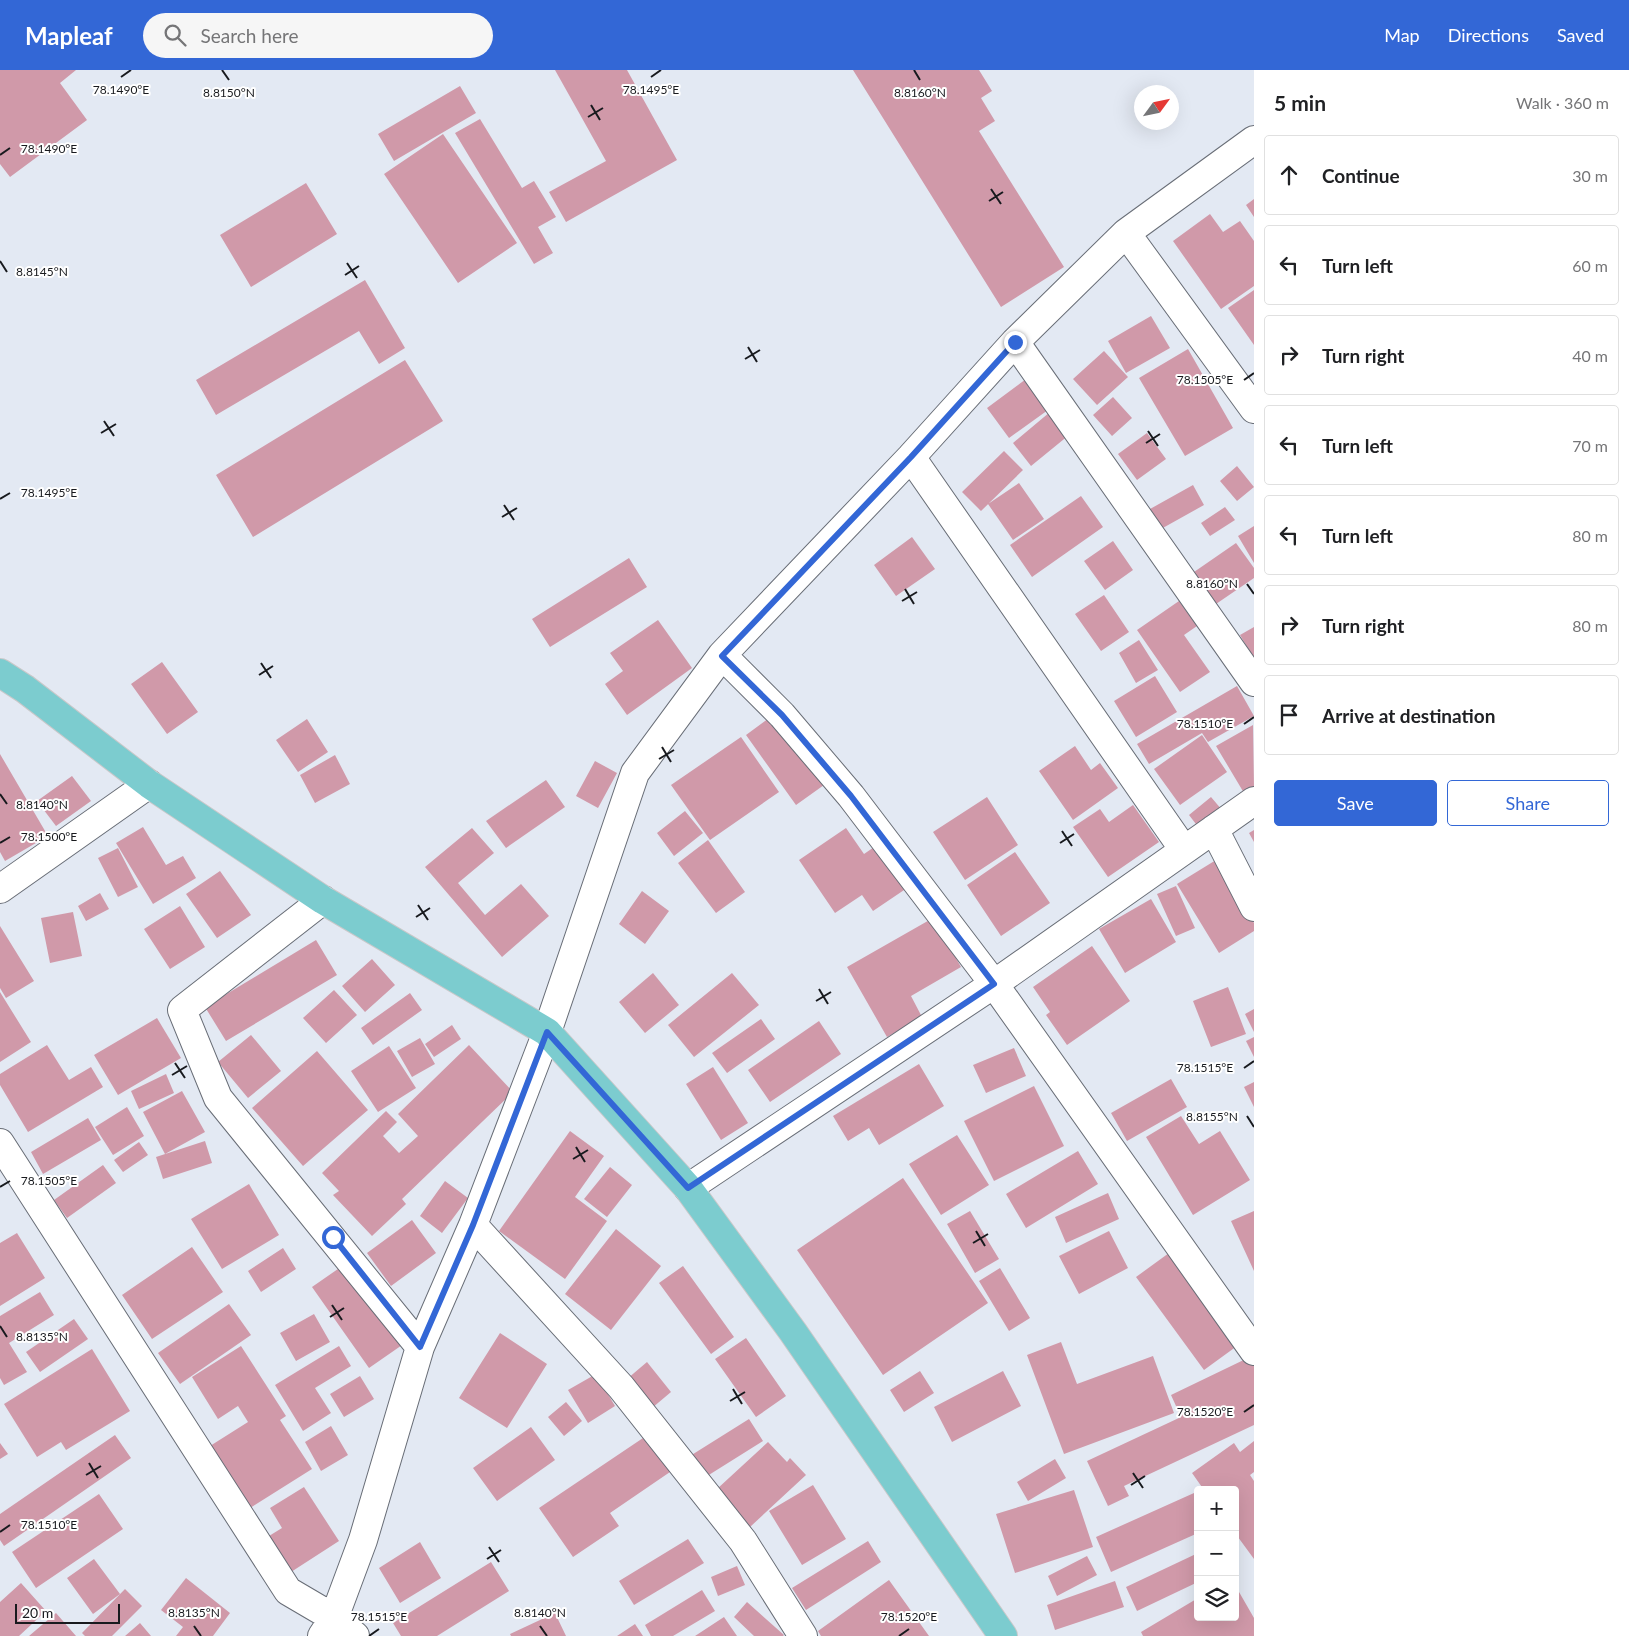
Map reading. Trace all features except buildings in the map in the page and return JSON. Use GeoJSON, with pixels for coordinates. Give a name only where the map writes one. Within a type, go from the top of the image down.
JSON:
{"type":"FeatureCollection","features":[{"type":"Feature","properties":{"kind":"main road"},"geometry":{"type":"LineString","coordinates":[[0,673],[26,689],[149,784],[323,900],[547,1032],[688,1188],[793,1332],[1003,1636]]}},
{"type":"Feature","properties":{"kind":"street"},"geometry":{"type":"LineString","coordinates":[[328,1627],[363,1540],[420,1347],[473,1225],[547,1032],[635,773],[722,656],[911,457],[1015,342],[1126,233],[1254,140]]}},
{"type":"Feature","properties":{"kind":"street"},"geometry":{"type":"LineString","coordinates":[[1126,233],[1254,409]]}},
{"type":"Feature","properties":{"kind":"street"},"geometry":{"type":"LineString","coordinates":[[1015,342],[1254,682]]}},
{"type":"Feature","properties":{"kind":"street"},"geometry":{"type":"LineString","coordinates":[[911,457],[1184,850]]}},
{"type":"Feature","properties":{"kind":"street"},"geometry":{"type":"LineString","coordinates":[[722,656],[782,715],[851,796],[994,984],[1254,1351]]}},
{"type":"Feature","properties":{"kind":"street"},"geometry":{"type":"LineString","coordinates":[[0,889],[149,784]]}},
{"type":"Feature","properties":{"kind":"street"},"geometry":{"type":"LineString","coordinates":[[688,1188],[994,984],[1254,801]]}},
{"type":"Feature","properties":{"kind":"street"},"geometry":{"type":"LineString","coordinates":[[1214,829],[1254,907]]}},
{"type":"Feature","properties":{"kind":"street"},"geometry":{"type":"LineString","coordinates":[[323,900],[182,1010],[218,1098],[420,1347]]}},
{"type":"Feature","properties":{"kind":"street"},"geometry":{"type":"LineString","coordinates":[[0,1143],[288,1590],[328,1627],[354,1636]]}},
{"type":"Feature","properties":{"kind":"street"},"geometry":{"type":"LineString","coordinates":[[473,1225],[621,1387],[743,1541],[803,1636]]}},
{"type":"Feature","properties":{"kind":"route"},"geometry":{"type":"LineString","coordinates":[[333,1237],[420,1347],[473,1225],[547,1032],[688,1188],[994,984],[851,796],[782,715],[722,656],[911,457],[1015,342]]}}]}
